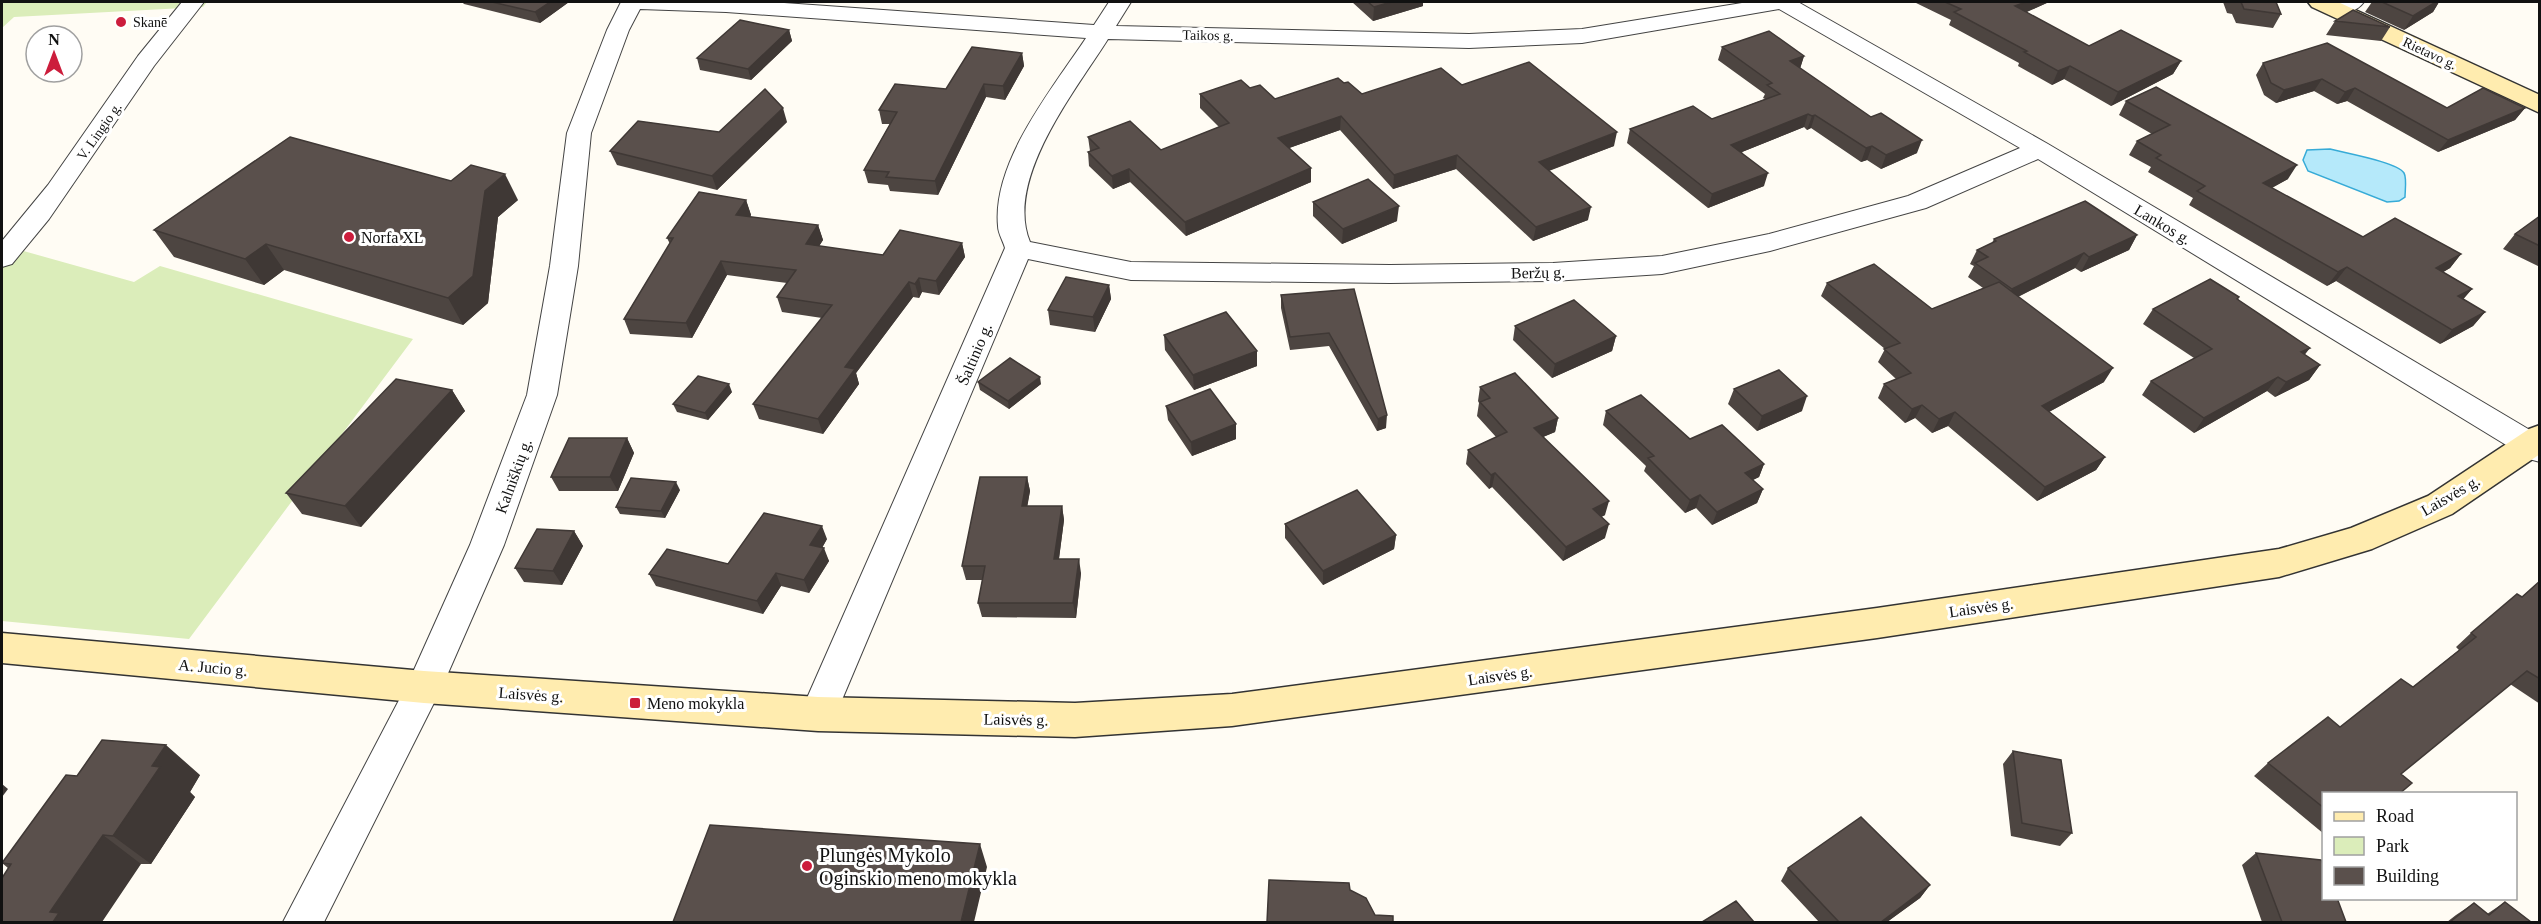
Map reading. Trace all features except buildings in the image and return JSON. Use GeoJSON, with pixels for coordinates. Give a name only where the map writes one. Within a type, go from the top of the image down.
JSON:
{"type":"FeatureCollection","features":[{"type":"Feature","properties":{"kind":"street","name":"V. Lingio g."},"geometry":{"type":"LineString","coordinates":[[2,258],[40,214],[105,125],[141,69],[193,2]]}},
{"type":"Feature","properties":{"kind":"street","name":"Taikos g."},"geometry":{"type":"LineString","coordinates":[[632,2],[726,5],[1100,32],[1469,41],[1582,36],[1783,2]]}},
{"type":"Feature","properties":{"kind":"street","name":"Kalniškių g."},"geometry":{"type":"LineString","coordinates":[[303,922],[424,687],[488,545],[542,395],[564,266],[579,133],[618,30],[632,2]]}},
{"type":"Feature","properties":{"kind":"street"},"geometry":{"type":"LineString","coordinates":[[1019,248],[1011,228],[1012,198],[1026,150],[1120,2]]}},
{"type":"Feature","properties":{"kind":"street","name":"Lankos g."},"geometry":{"type":"LineString","coordinates":[[1783,2],[2039,149],[2536,444]]}},
{"type":"Feature","properties":{"kind":"street","name":"Rietavo g."},"geometry":{"type":"LineString","coordinates":[[2336,4],[2540,105]]}},
{"type":"Feature","properties":{"kind":"street","name":"Beržų g."},"geometry":{"type":"LineString","coordinates":[[1019,248],[1131,271],[1390,274],[1553,272],[1662,265],[1770,243],[1917,202],[2039,149]]}},
{"type":"Feature","properties":{"kind":"street","name":"Šaltinio g."},"geometry":{"type":"LineString","coordinates":[[818,714],[1019,248]]}},
{"type":"Feature","properties":{"kind":"street","name":"Laisvės g."},"geometry":{"type":"LineString","coordinates":[[424,687],[818,714],[1074,720],[1232,710],[1853,626],[2279,563],[2360,539],[2440,505],[2536,444]]}},
{"type":"Feature","properties":{"kind":"street","name":"A. Jucio g."},"geometry":{"type":"LineString","coordinates":[[2,648],[424,687]]}},
{"type":"Feature","properties":{"kind":"green space"},"geometry":{"type":"Polygon","coordinates":[[[2,2],[207,2],[203,7],[14,17],[2,28],[2,2]]]}},
{"type":"Feature","properties":{"kind":"green space"},"geometry":{"type":"Polygon","coordinates":[[[20,250],[134,282],[160,266],[413,339],[189,639],[2,621],[2,268],[20,250]]]}},
{"type":"Feature","properties":{"kind":"water"},"geometry":{"type":"Polygon","coordinates":[[[2330,149],[2399,169],[2405,175],[2405,197],[2399,201],[2387,202],[2308,171],[2303,160],[2307,150],[2330,149]]]}},
{"type":"Feature","properties":{"kind":"place","name":"Skanē"},"geometry":{"type":"Point","coordinates":[121,22]}},
{"type":"Feature","properties":{"kind":"place","name":"Norfa XL"},"geometry":{"type":"Point","coordinates":[349,237]}},
{"type":"Feature","properties":{"kind":"place","name":"Meno mokykla"},"geometry":{"type":"Point","coordinates":[635,703]}},
{"type":"Feature","properties":{"kind":"place","name":"Plungės Mykolo Oginskio meno mokykla"},"geometry":{"type":"Point","coordinates":[807,866]}}]}
